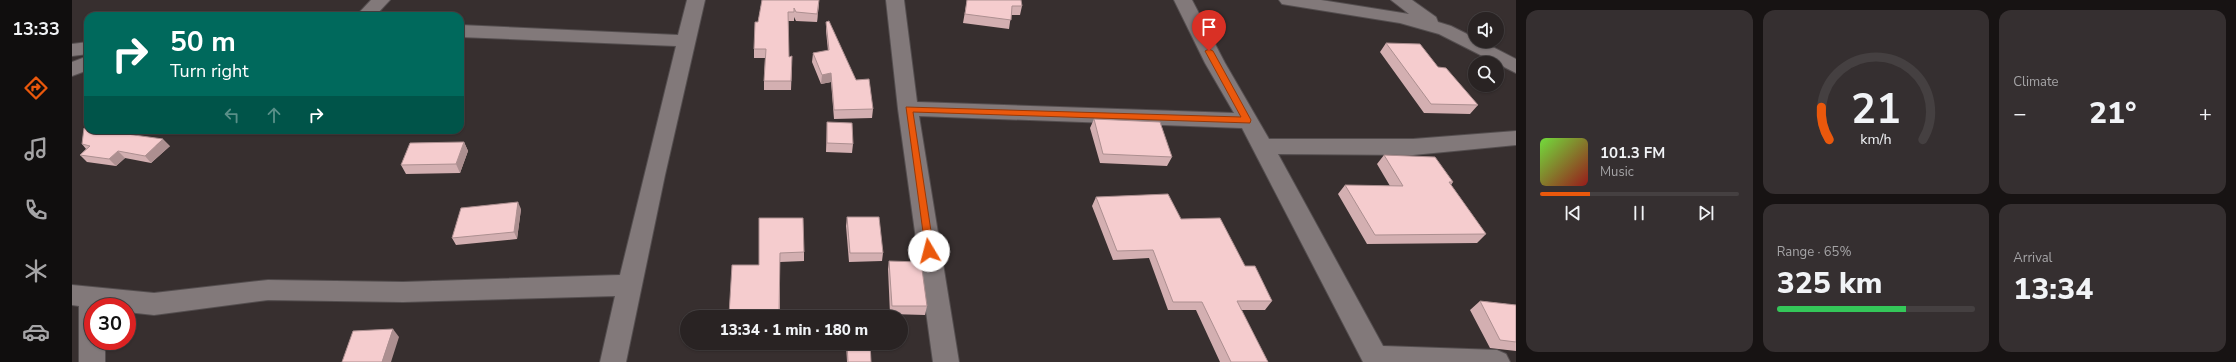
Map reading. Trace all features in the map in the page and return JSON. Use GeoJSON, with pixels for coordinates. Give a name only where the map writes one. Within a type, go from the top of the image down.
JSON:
{"type":"FeatureCollection","features":[{"type":"Feature","properties":{"kind":"street"},"geometry":{"type":"LineString","coordinates":[[369,12],[381,0]]}},
{"type":"Feature","properties":{"kind":"street"},"geometry":{"type":"LineString","coordinates":[[614,362],[654,175],[696,0]]}},
{"type":"Feature","properties":{"kind":"street"},"geometry":{"type":"LineString","coordinates":[[895,0],[908,109],[946,362]]}},
{"type":"Feature","properties":{"kind":"street"},"geometry":{"type":"LineString","coordinates":[[1183,0],[1247,120],[1263,146],[1376,360],[1497,362]]}},
{"type":"Feature","properties":{"kind":"street"},"geometry":{"type":"LineString","coordinates":[[1288,0],[1402,18],[1445,30]]}},
{"type":"Feature","properties":{"kind":"street"},"geometry":{"type":"LineString","coordinates":[[1340,8],[1364,0]]}},
{"type":"Feature","properties":{"kind":"street"},"geometry":{"type":"LineString","coordinates":[[1400,0],[1445,30],[1516,67]]}},
{"type":"Feature","properties":{"kind":"street"},"geometry":{"type":"LineString","coordinates":[[464,31],[686,41]]}},
{"type":"Feature","properties":{"kind":"street"},"geometry":{"type":"LineString","coordinates":[[72,50],[84,48]]}},
{"type":"Feature","properties":{"kind":"street"},"geometry":{"type":"LineString","coordinates":[[72,70],[84,64]]}},
{"type":"Feature","properties":{"kind":"street"},"geometry":{"type":"LineString","coordinates":[[908,109],[1247,120]]}},
{"type":"Feature","properties":{"kind":"street"},"geometry":{"type":"LineString","coordinates":[[1263,146],[1413,147],[1516,138]]}},
{"type":"Feature","properties":{"kind":"street"},"geometry":{"type":"LineString","coordinates":[[92,362],[82,297],[154,304],[268,290],[403,292],[631,285]]}},
{"type":"Feature","properties":{"kind":"building"},"geometry":{"type":"Polygon","coordinates":[[[762,0],[819,0],[817,14],[796,12],[794,8],[794,12],[788,12],[789,57],[792,56],[791,81],[764,81],[766,49],[754,49],[755,22],[758,22],[762,0]]]}},
{"type":"Feature","properties":{"kind":"building"},"geometry":{"type":"Polygon","coordinates":[[[967,0],[1021,0],[1022,6],[1012,6],[1011,20],[965,14],[967,0]]]}},
{"type":"Feature","properties":{"kind":"building"},"geometry":{"type":"Polygon","coordinates":[[[829,21],[856,80],[869,79],[873,109],[834,110],[831,73],[822,75],[813,53],[829,50],[826,22],[829,21]]]}},
{"type":"Feature","properties":{"kind":"building"},"geometry":{"type":"Polygon","coordinates":[[[1386,43],[1420,44],[1438,67],[1446,68],[1478,105],[1431,104],[1386,43]]]}},
{"type":"Feature","properties":{"kind":"building"},"geometry":{"type":"Polygon","coordinates":[[[1094,119],[1160,122],[1172,157],[1103,154],[1094,119]]]}},
{"type":"Feature","properties":{"kind":"building"},"geometry":{"type":"Polygon","coordinates":[[[827,122],[852,123],[853,144],[827,143],[827,122]]]}},
{"type":"Feature","properties":{"kind":"building"},"geometry":{"type":"Polygon","coordinates":[[[84,128],[84,134],[127,134],[163,139],[145,156],[118,151],[109,159],[80,155],[90,146],[82,144],[84,128]]]}},
{"type":"Feature","properties":{"kind":"building"},"geometry":{"type":"Polygon","coordinates":[[[464,142],[456,164],[401,165],[410,143],[464,142]]]}},
{"type":"Feature","properties":{"kind":"building"},"geometry":{"type":"Polygon","coordinates":[[[1384,155],[1435,157],[1453,182],[1449,182],[1486,234],[1375,235],[1345,185],[1403,186],[1384,155]]]}},
{"type":"Feature","properties":{"kind":"building"},"geometry":{"type":"Polygon","coordinates":[[[1168,194],[1181,219],[1220,218],[1245,266],[1255,266],[1272,301],[1237,301],[1268,362],[1231,362],[1202,302],[1173,302],[1153,250],[1117,251],[1096,197],[1168,194]]]}},
{"type":"Feature","properties":{"kind":"building"},"geometry":{"type":"Polygon","coordinates":[[[518,202],[514,232],[452,238],[461,208],[518,202]]]}},
{"type":"Feature","properties":{"kind":"building"},"geometry":{"type":"Polygon","coordinates":[[[847,217],[879,217],[883,253],[850,253],[847,217]]]}},
{"type":"Feature","properties":{"kind":"building"},"geometry":{"type":"Polygon","coordinates":[[[759,218],[803,218],[804,252],[780,253],[779,310],[729,310],[732,265],[759,265],[759,218]]]}},
{"type":"Feature","properties":{"kind":"building"},"geometry":{"type":"Polygon","coordinates":[[[889,261],[921,262],[927,306],[892,306],[889,261]]]}},
{"type":"Feature","properties":{"kind":"building"},"geometry":{"type":"Polygon","coordinates":[[[1480,301],[1516,305],[1516,342],[1500,340],[1480,301]]]}},
{"type":"Feature","properties":{"kind":"building"},"geometry":{"type":"Polygon","coordinates":[[[393,329],[382,362],[342,362],[353,331],[393,329]]]}},
{"type":"Feature","properties":{"kind":"building"},"geometry":{"type":"Polygon","coordinates":[[[847,350],[870,350],[871,362],[848,362],[847,350]]]}},
{"type":"Feature","properties":{"kind":"route"},"geometry":{"type":"LineString","coordinates":[[929,251],[908,109],[1247,120],[1209,51]]}}]}
